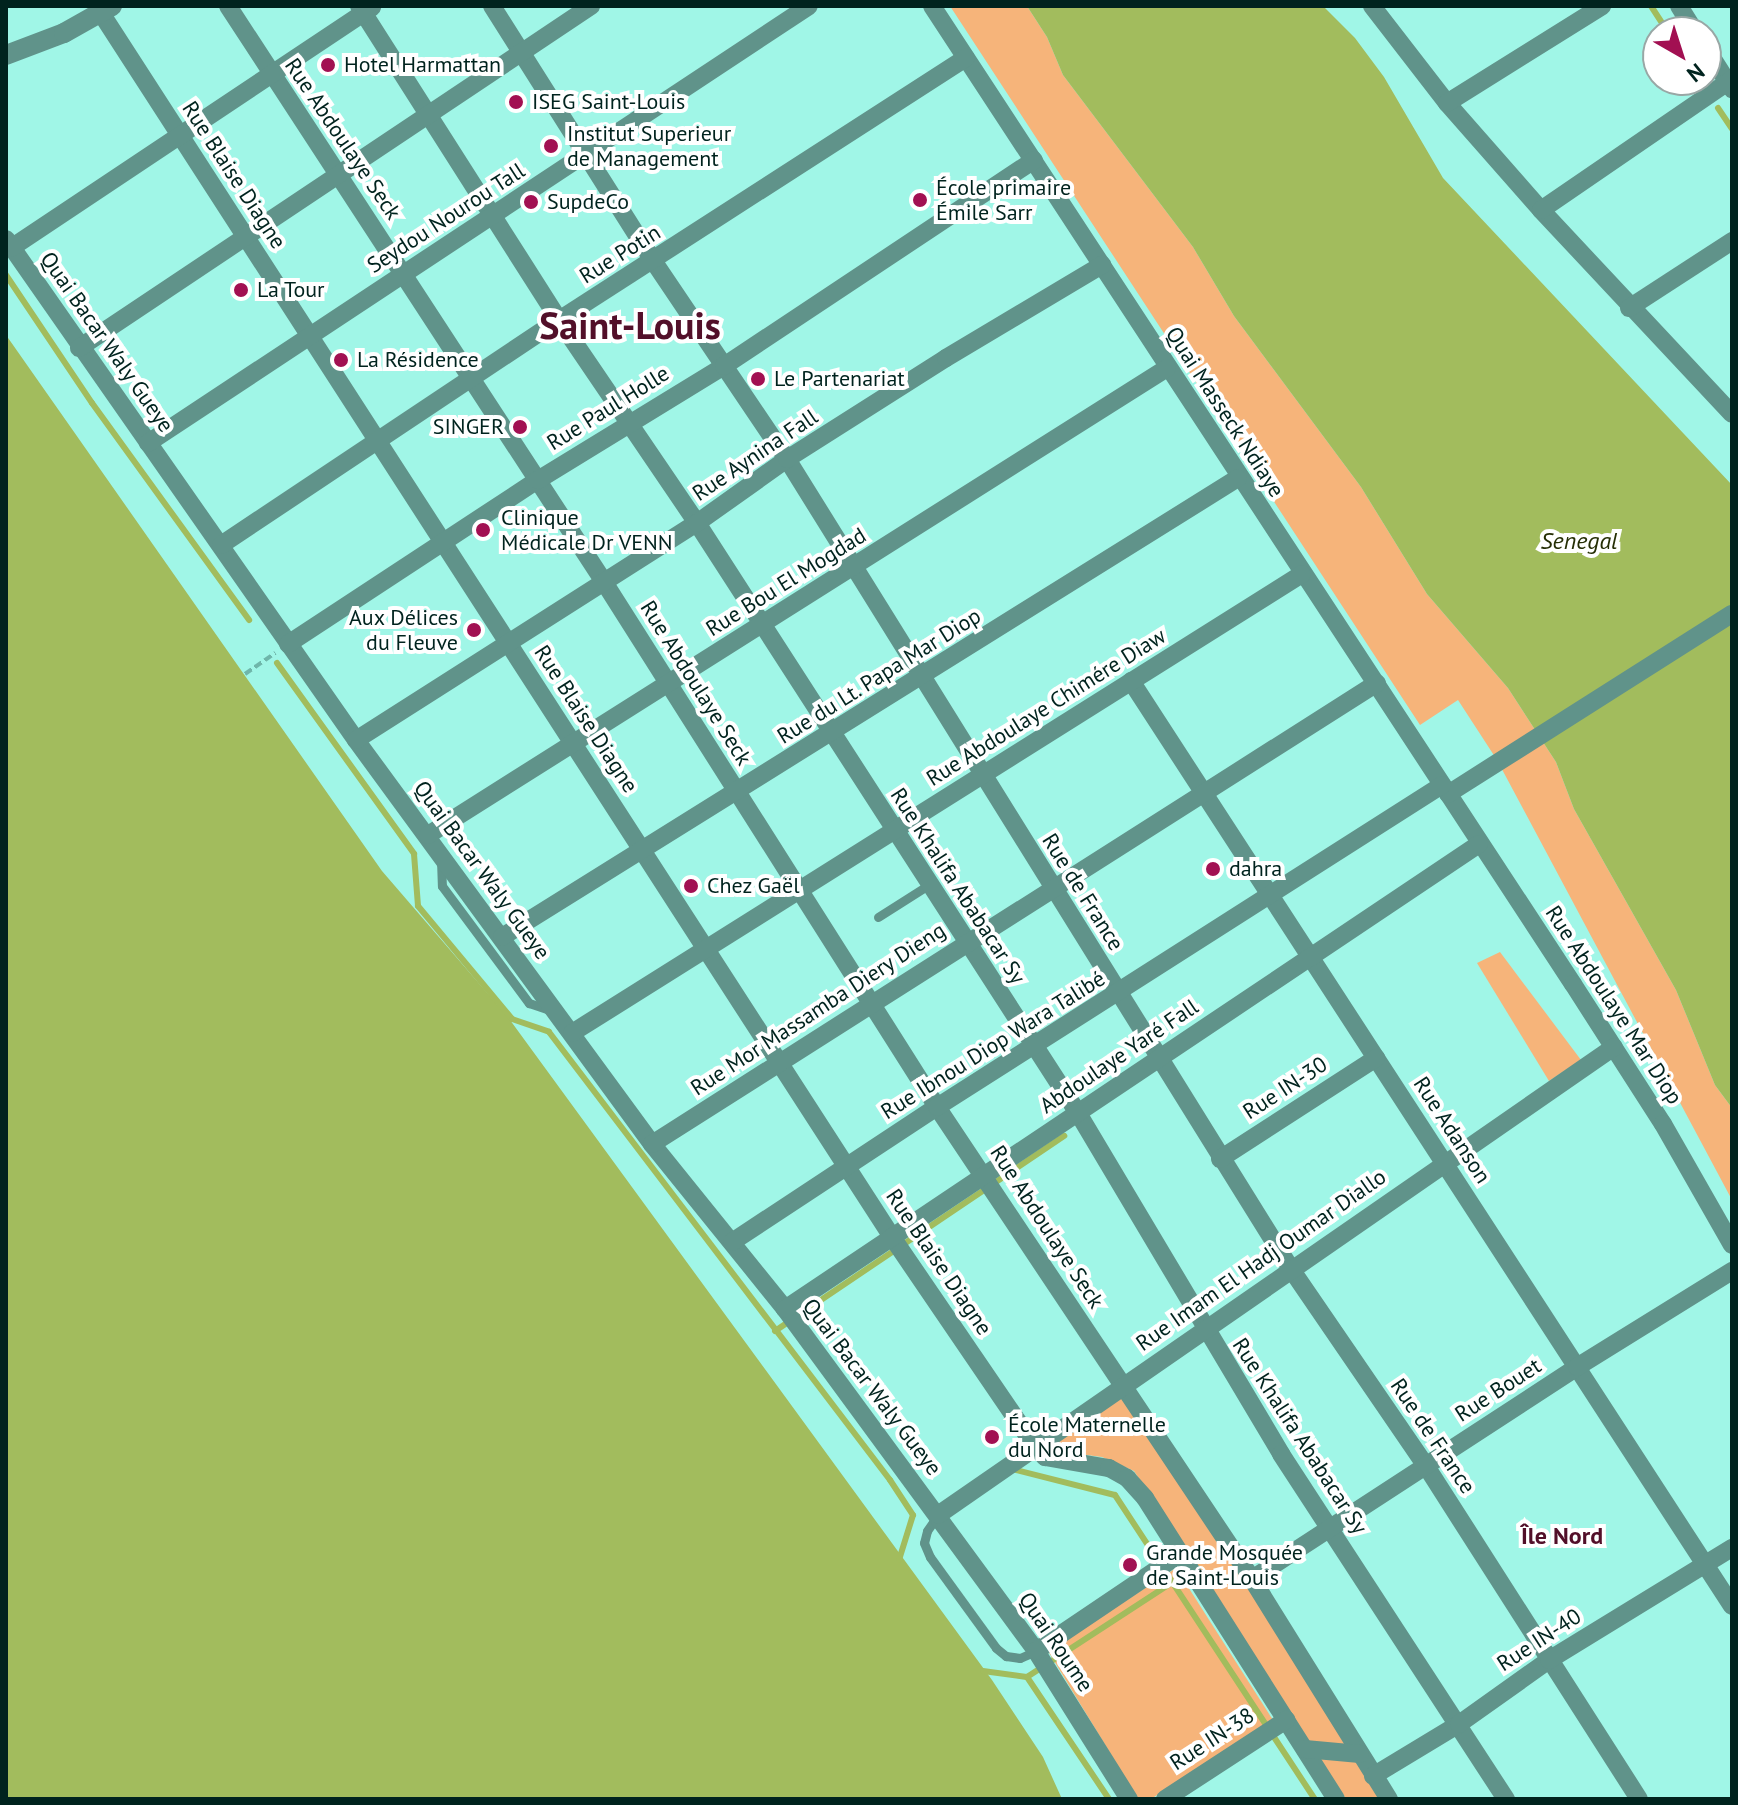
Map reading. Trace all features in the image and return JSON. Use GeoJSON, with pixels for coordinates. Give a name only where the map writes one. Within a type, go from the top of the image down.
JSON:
{"type":"FeatureCollection","features":[{"type":"Feature","properties":{"kind":"street","name":"Rue Abdoulaye Seck"},"geometry":{"type":"LineString","coordinates":[[228,6],[604,582],[937,1107],[1252,1579],[1389,1799]]}},
{"type":"Feature","properties":{"kind":"street","name":"Rue de France"},"geometry":{"type":"LineString","coordinates":[[492,6],[654,262],[787,459],[1220,1159],[1426,1466],[1639,1799]]}},
{"type":"Feature","properties":{"kind":"street"},"geometry":{"type":"LineString","coordinates":[[79,348],[591,6]]}},
{"type":"Feature","properties":{"kind":"street","name":"Seydou Nourou Tall"},"geometry":{"type":"LineString","coordinates":[[148,443],[809,6]]}},
{"type":"Feature","properties":{"kind":"street","name":"Quai Masseck Ndiaye"},"geometry":{"type":"LineString","coordinates":[[932,6],[1445,790]]}},
{"type":"Feature","properties":{"kind":"street"},"geometry":{"type":"LineString","coordinates":[[1372,6],[1447,103],[1541,210],[1629,308],[1731,411]]}},
{"type":"Feature","properties":{"kind":"street"},"geometry":{"type":"LineString","coordinates":[[1447,103],[1602,6]]}},
{"type":"Feature","properties":{"kind":"street"},"geometry":{"type":"LineString","coordinates":[[9,243],[272,75],[365,8]]}},
{"type":"Feature","properties":{"kind":"street","name":"Rue Khalifa Ababacar Sy"},"geometry":{"type":"LineString","coordinates":[[365,8],[428,115],[559,320],[697,523],[965,943],[1078,1113],[1203,1328],[1506,1799]]}},
{"type":"Feature","properties":{"kind":"street"},"geometry":{"type":"LineString","coordinates":[[6,55],[64,33],[106,10]]}},
{"type":"Feature","properties":{"kind":"street","name":"Rue Blaise Diagne"},"geometry":{"type":"LineString","coordinates":[[106,10],[179,136],[892,1237],[1036,1448]]}},
{"type":"Feature","properties":{"kind":"street","name":"Rue Potin"},"geometry":{"type":"LineString","coordinates":[[221,545],[559,320],[654,262],[966,58]]}},
{"type":"Feature","properties":{"kind":"street"},"geometry":{"type":"LineString","coordinates":[[1541,210],[1731,83]]}},
{"type":"Feature","properties":{"kind":"street","name":"Rue Paul Holle"},"geometry":{"type":"LineString","coordinates":[[288,644],[538,480],[724,366],[1034,160]]}},
{"type":"Feature","properties":{"kind":"street"},"geometry":{"type":"LineString","coordinates":[[1629,308],[1732,241]]}},
{"type":"Feature","properties":{"kind":"street","name":"Quai Bacar Waly Gueye"},"geometry":{"type":"LineString","coordinates":[[9,243],[79,348],[356,740],[652,1144],[785,1309],[938,1515]]}},
{"type":"Feature","properties":{"kind":"street","name":"Rue Aynina Fall"},"geometry":{"type":"LineString","coordinates":[[356,740],[697,523],[787,459],[1102,265]]}},
{"type":"Feature","properties":{"kind":"street","name":"Rue Bou El Mogdad"},"geometry":{"type":"LineString","coordinates":[[428,835],[1167,368]]}},
{"type":"Feature","properties":{"kind":"street","name":"Rue du Lt. Papa Mar Diop"},"geometry":{"type":"LineString","coordinates":[[502,937],[1238,478]]}},
{"type":"Feature","properties":{"kind":"street","name":"Rue Abdoulaye Chimére Diaw"},"geometry":{"type":"LineString","coordinates":[[572,1033],[1302,574]]}},
{"type":"Feature","properties":{"kind":"street"},"geometry":{"type":"LineString","coordinates":[[1445,790],[1732,614]]}},
{"type":"Feature","properties":{"kind":"street","name":"Rue Adanson"},"geometry":{"type":"LineString","coordinates":[[1131,681],[1732,1606]]}},
{"type":"Feature","properties":{"kind":"street","name":"Rue Mor Massamba Diery Dieng"},"geometry":{"type":"LineString","coordinates":[[652,1144],[1377,683]]}},
{"type":"Feature","properties":{"kind":"street","name":"Rue Abdoulaye Mar Diop"},"geometry":{"type":"LineString","coordinates":[[1445,790],[1663,1124],[1732,1245]]}},
{"type":"Feature","properties":{"kind":"street","name":"Rue Ibnou Diop Wara Talibé"},"geometry":{"type":"LineString","coordinates":[[732,1242],[1270,894],[1445,790]]}},
{"type":"Feature","properties":{"kind":"street","name":"Abdoulaye Yaré Fall"},"geometry":{"type":"LineString","coordinates":[[785,1309],[1479,844]]}},
{"type":"Feature","properties":{"kind":"street","name":"Rue Imam El Hadj Oumar Diallo"},"geometry":{"type":"LineString","coordinates":[[938,1515],[1203,1328],[1614,1047]]}},
{"type":"Feature","properties":{"kind":"street","name":"Rue IN-30"},"geometry":{"type":"LineString","coordinates":[[1220,1159],[1376,1058]]}},
{"type":"Feature","properties":{"kind":"street","name":"Rue Bouet"},"geometry":{"type":"LineString","coordinates":[[1252,1579],[1577,1367],[1732,1271]]}},
{"type":"Feature","properties":{"kind":"street"},"geometry":{"type":"LineString","coordinates":[[1036,1448],[1045,1457],[1109,1468],[1127,1478],[1145,1498],[1336,1799]]}},
{"type":"Feature","properties":{"kind":"street","name":"Quai Roume"},"geometry":{"type":"LineString","coordinates":[[938,1515],[1036,1651],[1129,1799]]}},
{"type":"Feature","properties":{"kind":"street","name":"Rue IN-40"},"geometry":{"type":"LineString","coordinates":[[1373,1776],[1459,1724],[1549,1660],[1732,1548]]}},
{"type":"Feature","properties":{"kind":"street"},"geometry":{"type":"LineString","coordinates":[[1036,1651],[1180,1554]]}},
{"type":"Feature","properties":{"kind":"street","name":"Rue IN-38"},"geometry":{"type":"LineString","coordinates":[[1165,1799],[1286,1720]]}},
{"type":"Feature","properties":{"kind":"street"},"geometry":{"type":"LineString","coordinates":[[1305,1749],[1360,1754]]}},
{"type":"Feature","properties":{"kind":"lane"},"geometry":{"type":"LineString","coordinates":[[441,852],[442,886],[529,1003],[557,1013]]}},
{"type":"Feature","properties":{"kind":"lane"},"geometry":{"type":"LineString","coordinates":[[878,917],[930,884]]}},
{"type":"Feature","properties":{"kind":"lane"},"geometry":{"type":"LineString","coordinates":[[938,1515],[927,1531],[924,1543],[930,1557],[996,1648],[1006,1656],[1020,1658],[1036,1651]]}},
{"type":"Feature","properties":{"kind":"path"},"geometry":{"type":"LineString","coordinates":[[245,674],[288,644]]}},
{"type":"Feature","properties":{"kind":"shaded area"},"geometry":{"type":"Polygon","coordinates":[[[950,6],[1027,6],[1047,37],[1063,75],[1193,247],[1234,316],[1361,487],[1427,594],[1508,688],[1556,762],[1574,809],[1676,990],[1715,1085],[1732,1108],[1732,1200],[1497,760],[1458,700],[1420,725],[950,6]]]}},
{"type":"Feature","properties":{"kind":"shaded area"},"geometry":{"type":"Polygon","coordinates":[[[1500,952],[1581,1060],[1549,1081],[1477,963],[1500,952]]]}},
{"type":"Feature","properties":{"kind":"shaded area"},"geometry":{"type":"Polygon","coordinates":[[[1121,1394],[1387,1799],[1346,1799],[1134,1471],[1102,1457],[1041,1449],[1121,1394]]]}},
{"type":"Feature","properties":{"kind":"shaded area"},"geometry":{"type":"Polygon","coordinates":[[[1176,1568],[1273,1720],[1151,1799],[1138,1799],[1048,1651],[1176,1568]]]}},
{"type":"Feature","properties":{"kind":"water","name":"Senegal"},"geometry":{"type":"Polygon","coordinates":[[[1027,6],[1323,6],[1355,38],[1384,77],[1443,178],[1732,485],[1732,1108],[1715,1085],[1676,990],[1574,809],[1556,762],[1508,688],[1427,594],[1361,487],[1234,316],[1193,247],[1063,75],[1047,37],[1027,6]]]}},
{"type":"Feature","properties":{"kind":"water"},"geometry":{"type":"Polygon","coordinates":[[[6,335],[382,871],[507,1016],[992,1680],[1043,1757],[1062,1799],[6,1799],[6,335]]]}},
{"type":"Feature","properties":{"kind":"waterway"},"geometry":{"type":"LineString","coordinates":[[1651,6],[1658,16]]}},
{"type":"Feature","properties":{"kind":"waterway"},"geometry":{"type":"LineString","coordinates":[[1718,108],[1732,129]]}},
{"type":"Feature","properties":{"kind":"waterway"},"geometry":{"type":"LineString","coordinates":[[6,275],[92,403],[249,620]]}},
{"type":"Feature","properties":{"kind":"waterway"},"geometry":{"type":"LineString","coordinates":[[277,663],[414,854],[418,906],[512,1019],[549,1032],[890,1480],[913,1515],[899,1560]]}},
{"type":"Feature","properties":{"kind":"waterway"},"geometry":{"type":"LineString","coordinates":[[775,1331],[1064,1136]]}},
{"type":"Feature","properties":{"kind":"waterway"},"geometry":{"type":"LineString","coordinates":[[1012,1469],[1115,1495],[1315,1799]]}},
{"type":"Feature","properties":{"kind":"waterway"},"geometry":{"type":"LineString","coordinates":[[1027,1677],[1173,1582]]}},
{"type":"Feature","properties":{"kind":"waterway"},"geometry":{"type":"LineString","coordinates":[[983,1671],[1027,1677],[1109,1799]]}},
{"type":"Feature","properties":{"kind":"place","name":"Hotel Harmattan"},"geometry":{"type":"Point","coordinates":[328,65]}},
{"type":"Feature","properties":{"kind":"place","name":"ISEG Saint-Louis"},"geometry":{"type":"Point","coordinates":[516,102]}},
{"type":"Feature","properties":{"kind":"place","name":"Institut Superieur de Management"},"geometry":{"type":"Point","coordinates":[551,146]}},
{"type":"Feature","properties":{"kind":"place","name":"École primaire Émile Sarr"},"geometry":{"type":"Point","coordinates":[920,200]}},
{"type":"Feature","properties":{"kind":"place","name":"SupdeCo"},"geometry":{"type":"Point","coordinates":[531,202]}},
{"type":"Feature","properties":{"kind":"place","name":"La Tour"},"geometry":{"type":"Point","coordinates":[241,290]}},
{"type":"Feature","properties":{"kind":"place","name":"La Résidence"},"geometry":{"type":"Point","coordinates":[341,360]}},
{"type":"Feature","properties":{"kind":"place","name":"Le Partenariat"},"geometry":{"type":"Point","coordinates":[758,379]}},
{"type":"Feature","properties":{"kind":"place","name":"SINGER"},"geometry":{"type":"Point","coordinates":[520,427]}},
{"type":"Feature","properties":{"kind":"place","name":"Clinique Médicale Dr VENN"},"geometry":{"type":"Point","coordinates":[483,530]}},
{"type":"Feature","properties":{"kind":"place","name":"Aux Délices du Fleuve"},"geometry":{"type":"Point","coordinates":[474,630]}},
{"type":"Feature","properties":{"kind":"place","name":"dahra"},"geometry":{"type":"Point","coordinates":[1213,869]}},
{"type":"Feature","properties":{"kind":"place","name":"Chez Gaël"},"geometry":{"type":"Point","coordinates":[691,886]}},
{"type":"Feature","properties":{"kind":"place","name":"École Maternelle du Nord"},"geometry":{"type":"Point","coordinates":[992,1437]}},
{"type":"Feature","properties":{"kind":"place","name":"Grande Mosquée de Saint-Louis"},"geometry":{"type":"Point","coordinates":[1130,1565]}},
{"type":"Feature","properties":{"kind":"district","name":"Saint-Louis"},"geometry":{"type":"Point","coordinates":[630,325]}},
{"type":"Feature","properties":{"kind":"district","name":"Île Nord"},"geometry":{"type":"Point","coordinates":[1562,1536]}}]}
